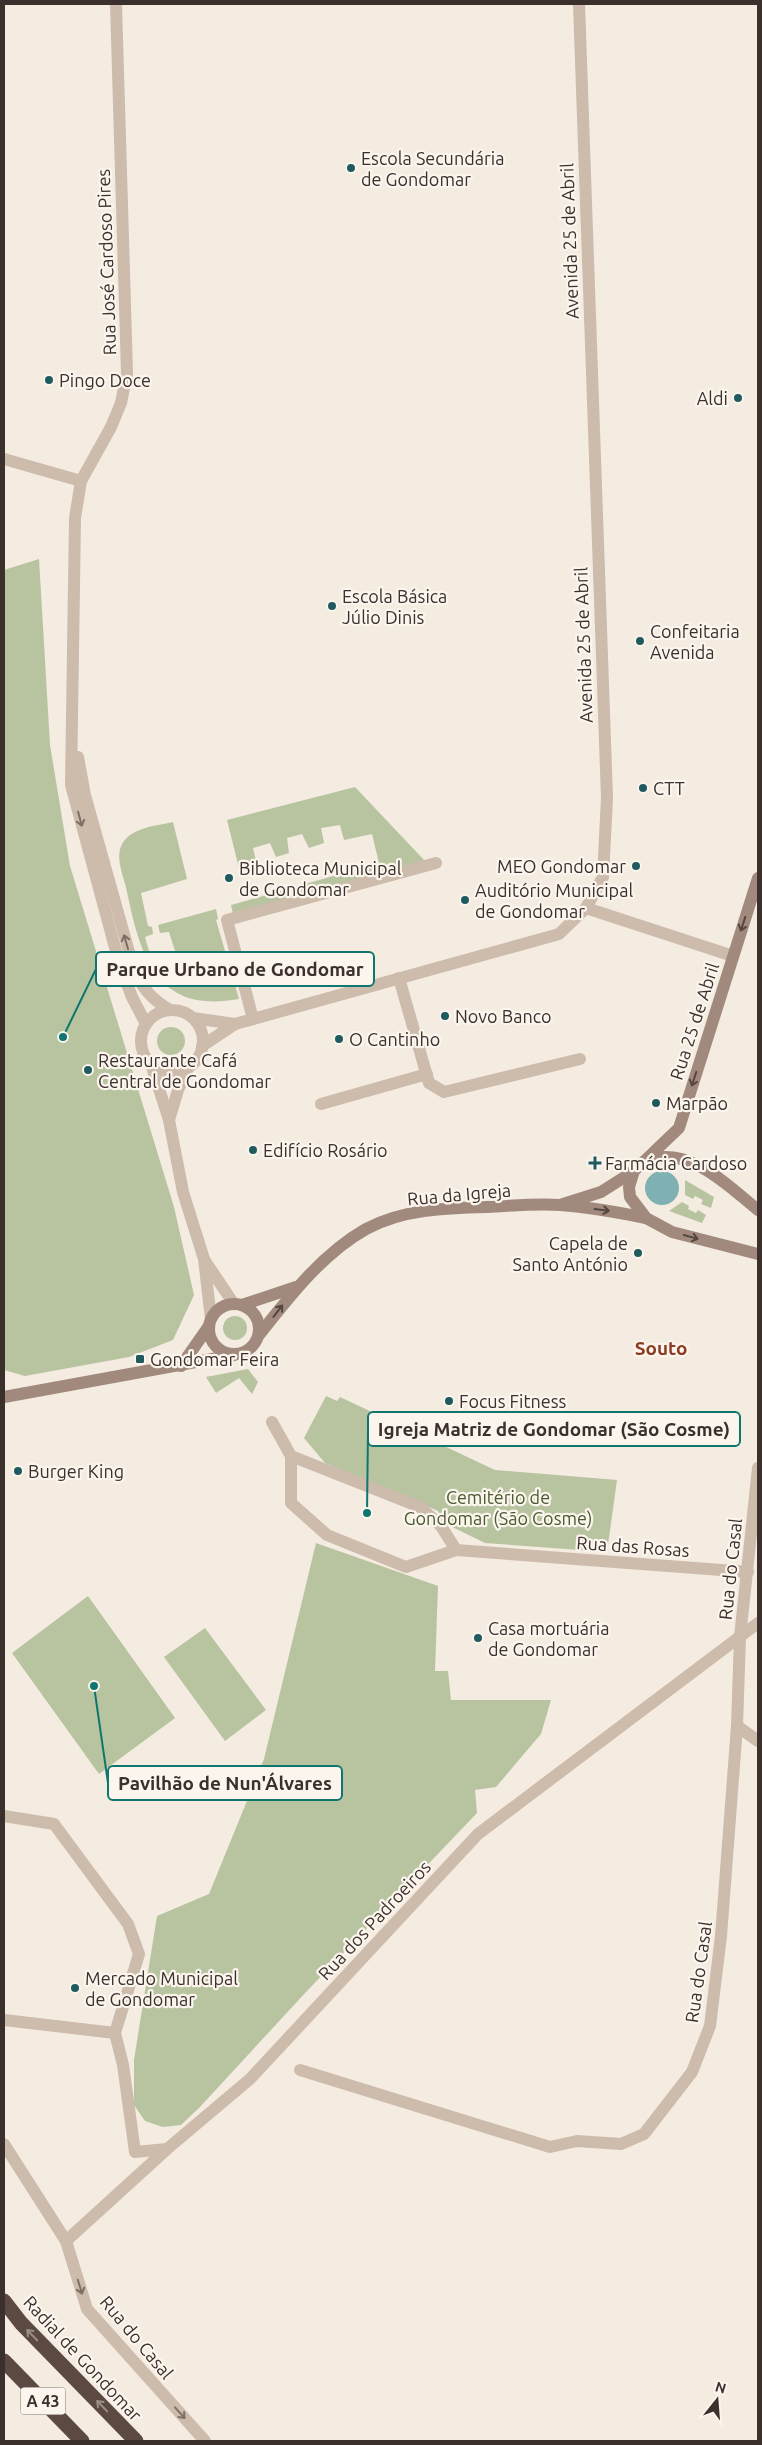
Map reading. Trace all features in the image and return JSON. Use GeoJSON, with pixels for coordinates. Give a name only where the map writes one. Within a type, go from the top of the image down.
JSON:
{"type":"FeatureCollection","features":[{"type":"Feature","properties":{"kind":"highway","name":"Radial de Gondomar"},"geometry":{"type":"LineString","coordinates":[[4,2300],[21,2323],[136,2441]]}},
{"type":"Feature","properties":{"kind":"highway","name":"A 43"},"geometry":{"type":"LineString","coordinates":[[4,2361],[82,2441]]}},
{"type":"Feature","properties":{"kind":"main road","name":"Rua 25 de Abril"},"geometry":{"type":"LineString","coordinates":[[639,1166],[679,1128],[758,878]]}},
{"type":"Feature","properties":{"kind":"main road"},"geometry":{"type":"LineString","coordinates":[[758,1210],[712,1173],[682,1159],[654,1158],[639,1166],[629,1187],[630,1197],[646,1218],[672,1232],[758,1254]]}},
{"type":"Feature","properties":{"kind":"main road","name":"Rua da Igreja"},"geometry":{"type":"LineString","coordinates":[[558,1205],[601,1192],[639,1166]]}},
{"type":"Feature","properties":{"kind":"main road","name":"Rua da Igreja"},"geometry":{"type":"LineString","coordinates":[[259,1335],[297,1287],[351,1239],[367,1229],[390,1219],[440,1209],[558,1205],[646,1218]]}},
{"type":"Feature","properties":{"kind":"main road","name":"Rua da Igreja"},"geometry":{"type":"LineString","coordinates":[[238,1304],[297,1287]]}},
{"type":"Feature","properties":{"kind":"main road"},"geometry":{"type":"LineString","coordinates":[[4,1397],[181,1366],[248,1351],[257,1341],[259,1335],[258,1320],[249,1308],[238,1304],[220,1308],[181,1366]]}},
{"type":"Feature","properties":{"kind":"main road"},"geometry":{"type":"LineString","coordinates":[[210,1322],[212,1343],[225,1353],[234,1355]]}},
{"type":"Feature","properties":{"kind":"street","name":"Rua José Cardoso Pires"},"geometry":{"type":"LineString","coordinates":[[116,4],[127,373],[121,403],[111,427],[81,481],[75,518],[73,719],[79,796],[120,966],[132,997],[146,1024]]}},
{"type":"Feature","properties":{"kind":"street","name":"Avenida 25 de Abril"},"geometry":{"type":"LineString","coordinates":[[202,1046],[235,1024],[559,934],[586,908],[603,877],[607,798],[579,4]]}},
{"type":"Feature","properties":{"kind":"street"},"geometry":{"type":"LineString","coordinates":[[4,459],[81,481]]}},
{"type":"Feature","properties":{"kind":"street","name":"Rua José Cardoso Pires"},"geometry":{"type":"LineString","coordinates":[[79,796],[137,978],[154,1001],[170,1010]]}},
{"type":"Feature","properties":{"kind":"street"},"geometry":{"type":"LineString","coordinates":[[253,1019],[227,920],[436,863]]}},
{"type":"Feature","properties":{"kind":"street"},"geometry":{"type":"LineString","coordinates":[[586,908],[733,956]]}},
{"type":"Feature","properties":{"kind":"street"},"geometry":{"type":"LineString","coordinates":[[399,978],[429,1082],[444,1092],[580,1059]]}},
{"type":"Feature","properties":{"kind":"street"},"geometry":{"type":"LineString","coordinates":[[169,1120],[178,1090],[189,1066],[200,1054],[203,1036],[193,1018],[186,1013],[170,1010],[152,1017],[146,1024],[141,1040],[142,1049],[151,1064],[169,1120],[183,1192],[204,1258],[210,1322]]}},
{"type":"Feature","properties":{"kind":"street","name":"Avenida 25 de Abril"},"geometry":{"type":"LineString","coordinates":[[193,1018],[235,1024]]}},
{"type":"Feature","properties":{"kind":"street"},"geometry":{"type":"LineString","coordinates":[[151,1064],[170,1072],[189,1066]]}},
{"type":"Feature","properties":{"kind":"street"},"geometry":{"type":"LineString","coordinates":[[321,1104],[427,1074]]}},
{"type":"Feature","properties":{"kind":"street"},"geometry":{"type":"LineString","coordinates":[[204,1258],[238,1304]]}},
{"type":"Feature","properties":{"kind":"street"},"geometry":{"type":"LineString","coordinates":[[272,1422],[291,1456],[291,1503],[327,1535],[406,1567],[456,1550],[441,1526],[420,1507],[291,1456]]}},
{"type":"Feature","properties":{"kind":"street","name":"Rua do Casal"},"geometry":{"type":"LineString","coordinates":[[300,2070],[550,2146],[577,2141],[621,2144],[644,2134],[692,2072],[710,2026],[721,1936],[737,1726],[740,1637],[758,1468]]}},
{"type":"Feature","properties":{"kind":"street","name":"Rua das Rosas"},"geometry":{"type":"LineString","coordinates":[[456,1550],[748,1572]]}},
{"type":"Feature","properties":{"kind":"street","name":"Rua dos Padroeiros"},"geometry":{"type":"LineString","coordinates":[[66,2241],[166,2149],[250,2079],[478,1834],[758,1623]]}},
{"type":"Feature","properties":{"kind":"street"},"geometry":{"type":"LineString","coordinates":[[737,1726],[758,1741]]}},
{"type":"Feature","properties":{"kind":"street"},"geometry":{"type":"LineString","coordinates":[[4,1816],[54,1824],[128,1924],[139,1954],[115,2033],[123,2065],[135,2152],[166,2149]]}},
{"type":"Feature","properties":{"kind":"street"},"geometry":{"type":"LineString","coordinates":[[4,2020],[115,2033]]}},
{"type":"Feature","properties":{"kind":"street","name":"Rua do Casal"},"geometry":{"type":"LineString","coordinates":[[4,2144],[66,2241],[87,2309],[205,2441]]}},
{"type":"Feature","properties":{"kind":"green space"},"geometry":{"type":"Polygon","coordinates":[[[39,559],[50,745],[70,866],[174,1207],[194,1295],[173,1340],[129,1357],[25,1376],[4,1370],[4,570],[39,559]]]}},
{"type":"Feature","properties":{"kind":"green space"},"geometry":{"type":"Polygon","coordinates":[[[355,787],[425,861],[233,914],[231,905],[379,863],[372,834],[344,840],[340,825],[321,828],[324,843],[309,848],[302,834],[287,838],[289,853],[276,857],[270,843],[253,848],[257,865],[239,868],[227,820],[355,787]]]}},
{"type":"Feature","properties":{"kind":"green space"},"geometry":{"type":"Polygon","coordinates":[[[173,822],[187,879],[141,893],[148,926],[152,927],[153,934],[145,937],[152,962],[176,954],[169,932],[160,933],[158,925],[216,909],[218,919],[216,920],[239,999],[211,1001],[189,998],[171,989],[158,976],[147,959],[139,939],[120,866],[119,853],[124,841],[134,833],[146,828],[173,822]]]}},
{"type":"Feature","properties":{"kind":"green space"},"geometry":{"type":"Polygon","coordinates":[[[171,1027],[181,1031],[185,1041],[181,1051],[171,1055],[161,1051],[157,1041],[161,1031],[171,1027]]]}},
{"type":"Feature","properties":{"kind":"green space"},"geometry":{"type":"Polygon","coordinates":[[[685,1180],[714,1197],[711,1208],[701,1204],[703,1200],[695,1196],[693,1199],[685,1195],[685,1180]]]}},
{"type":"Feature","properties":{"kind":"green space"},"geometry":{"type":"Polygon","coordinates":[[[682,1202],[689,1206],[688,1209],[696,1213],[698,1210],[706,1215],[702,1223],[669,1211],[682,1202]]]}},
{"type":"Feature","properties":{"kind":"green space"},"geometry":{"type":"Polygon","coordinates":[[[235,1316],[240,1317],[246,1323],[246,1333],[240,1339],[235,1340],[230,1339],[224,1333],[223,1328],[224,1323],[230,1317],[235,1316]]]}},
{"type":"Feature","properties":{"kind":"green space"},"geometry":{"type":"Polygon","coordinates":[[[248,1369],[258,1382],[252,1394],[239,1378],[216,1393],[206,1377],[248,1369]]]}},
{"type":"Feature","properties":{"kind":"green space","name":"Cemitério de Gondomar (São Cosme)"},"geometry":{"type":"Polygon","coordinates":[[[326,1396],[337,1401],[340,1397],[495,1470],[617,1480],[607,1552],[485,1543],[444,1523],[438,1511],[325,1463],[304,1438],[326,1396]]]}},
{"type":"Feature","properties":{"kind":"green space","name":"Cemitério de Gondomar (São Cosme)"},"geometry":{"type":"Polygon","coordinates":[[[316,1543],[438,1586],[435,1671],[448,1671],[451,1700],[551,1700],[541,1734],[496,1787],[475,1790],[477,1813],[306,1992],[199,2108],[181,2125],[163,2127],[145,2121],[134,2105],[134,2060],[157,1916],[209,1894],[264,1759],[316,1543]]]}},
{"type":"Feature","properties":{"kind":"green space"},"geometry":{"type":"Polygon","coordinates":[[[88,1596],[175,1718],[99,1774],[12,1653],[88,1596]]]}},
{"type":"Feature","properties":{"kind":"green space"},"geometry":{"type":"Polygon","coordinates":[[[205,1628],[266,1710],[225,1741],[164,1657],[205,1628]]]}},
{"type":"Feature","properties":{"kind":"water"},"geometry":{"type":"Polygon","coordinates":[[[662,1171],[669,1172],[674,1176],[678,1181],[678,1195],[674,1200],[669,1204],[662,1205],[655,1204],[650,1200],[646,1195],[645,1188],[646,1181],[650,1176],[655,1172],[662,1171]]]}},
{"type":"Feature","properties":{"kind":"place","name":"Escola Secundária de Gondomar"},"geometry":{"type":"Point","coordinates":[351,168]}},
{"type":"Feature","properties":{"kind":"place","name":"Pingo Doce"},"geometry":{"type":"Point","coordinates":[49,380]}},
{"type":"Feature","properties":{"kind":"place","name":"Aldi"},"geometry":{"type":"Point","coordinates":[738,398]}},
{"type":"Feature","properties":{"kind":"place","name":"Escola Básica Júlio Dinis"},"geometry":{"type":"Point","coordinates":[332,606]}},
{"type":"Feature","properties":{"kind":"place","name":"Confeitaria Avenida"},"geometry":{"type":"Point","coordinates":[640,641]}},
{"type":"Feature","properties":{"kind":"place","name":"CTT"},"geometry":{"type":"Point","coordinates":[643,788]}},
{"type":"Feature","properties":{"kind":"place","name":"MEO Gondomar"},"geometry":{"type":"Point","coordinates":[636,866]}},
{"type":"Feature","properties":{"kind":"place","name":"Biblioteca Municipal de Gondomar"},"geometry":{"type":"Point","coordinates":[229,878]}},
{"type":"Feature","properties":{"kind":"place","name":"Auditório Municipal de Gondomar"},"geometry":{"type":"Point","coordinates":[465,900]}},
{"type":"Feature","properties":{"kind":"place","name":"Novo Banco"},"geometry":{"type":"Point","coordinates":[445,1016]}},
{"type":"Feature","properties":{"kind":"place","name":"Parque Urbano de Gondomar"},"geometry":{"type":"Point","coordinates":[63,1037]}},
{"type":"Feature","properties":{"kind":"place","name":"O Cantinho"},"geometry":{"type":"Point","coordinates":[339,1039]}},
{"type":"Feature","properties":{"kind":"place","name":"Restaurante Cafá Central de Gondomar"},"geometry":{"type":"Point","coordinates":[88,1070]}},
{"type":"Feature","properties":{"kind":"place","name":"Marpão"},"geometry":{"type":"Point","coordinates":[656,1103]}},
{"type":"Feature","properties":{"kind":"place","name":"Edifício Rosário"},"geometry":{"type":"Point","coordinates":[253,1150]}},
{"type":"Feature","properties":{"kind":"place","name":"Farmácia Cardoso"},"geometry":{"type":"Point","coordinates":[595,1163]}},
{"type":"Feature","properties":{"kind":"place","name":"Capela de Santo António"},"geometry":{"type":"Point","coordinates":[638,1253]}},
{"type":"Feature","properties":{"kind":"place","name":"Gondomar Feira"},"geometry":{"type":"Point","coordinates":[140,1359]}},
{"type":"Feature","properties":{"kind":"place","name":"Focus Fitness"},"geometry":{"type":"Point","coordinates":[449,1401]}},
{"type":"Feature","properties":{"kind":"place","name":"Burger King"},"geometry":{"type":"Point","coordinates":[18,1471]}},
{"type":"Feature","properties":{"kind":"place","name":"Igreja Matriz de Gondomar (São Cosme)"},"geometry":{"type":"Point","coordinates":[367,1513]}},
{"type":"Feature","properties":{"kind":"place","name":"Casa mortuária de Gondomar"},"geometry":{"type":"Point","coordinates":[478,1638]}},
{"type":"Feature","properties":{"kind":"place","name":"Pavilhão de Nun'Álvares"},"geometry":{"type":"Point","coordinates":[94,1686]}},
{"type":"Feature","properties":{"kind":"place","name":"Mercado Municipal de Gondomar"},"geometry":{"type":"Point","coordinates":[75,1988]}},
{"type":"Feature","properties":{"kind":"district","name":"Souto"},"geometry":{"type":"Point","coordinates":[661,1348]}}]}
